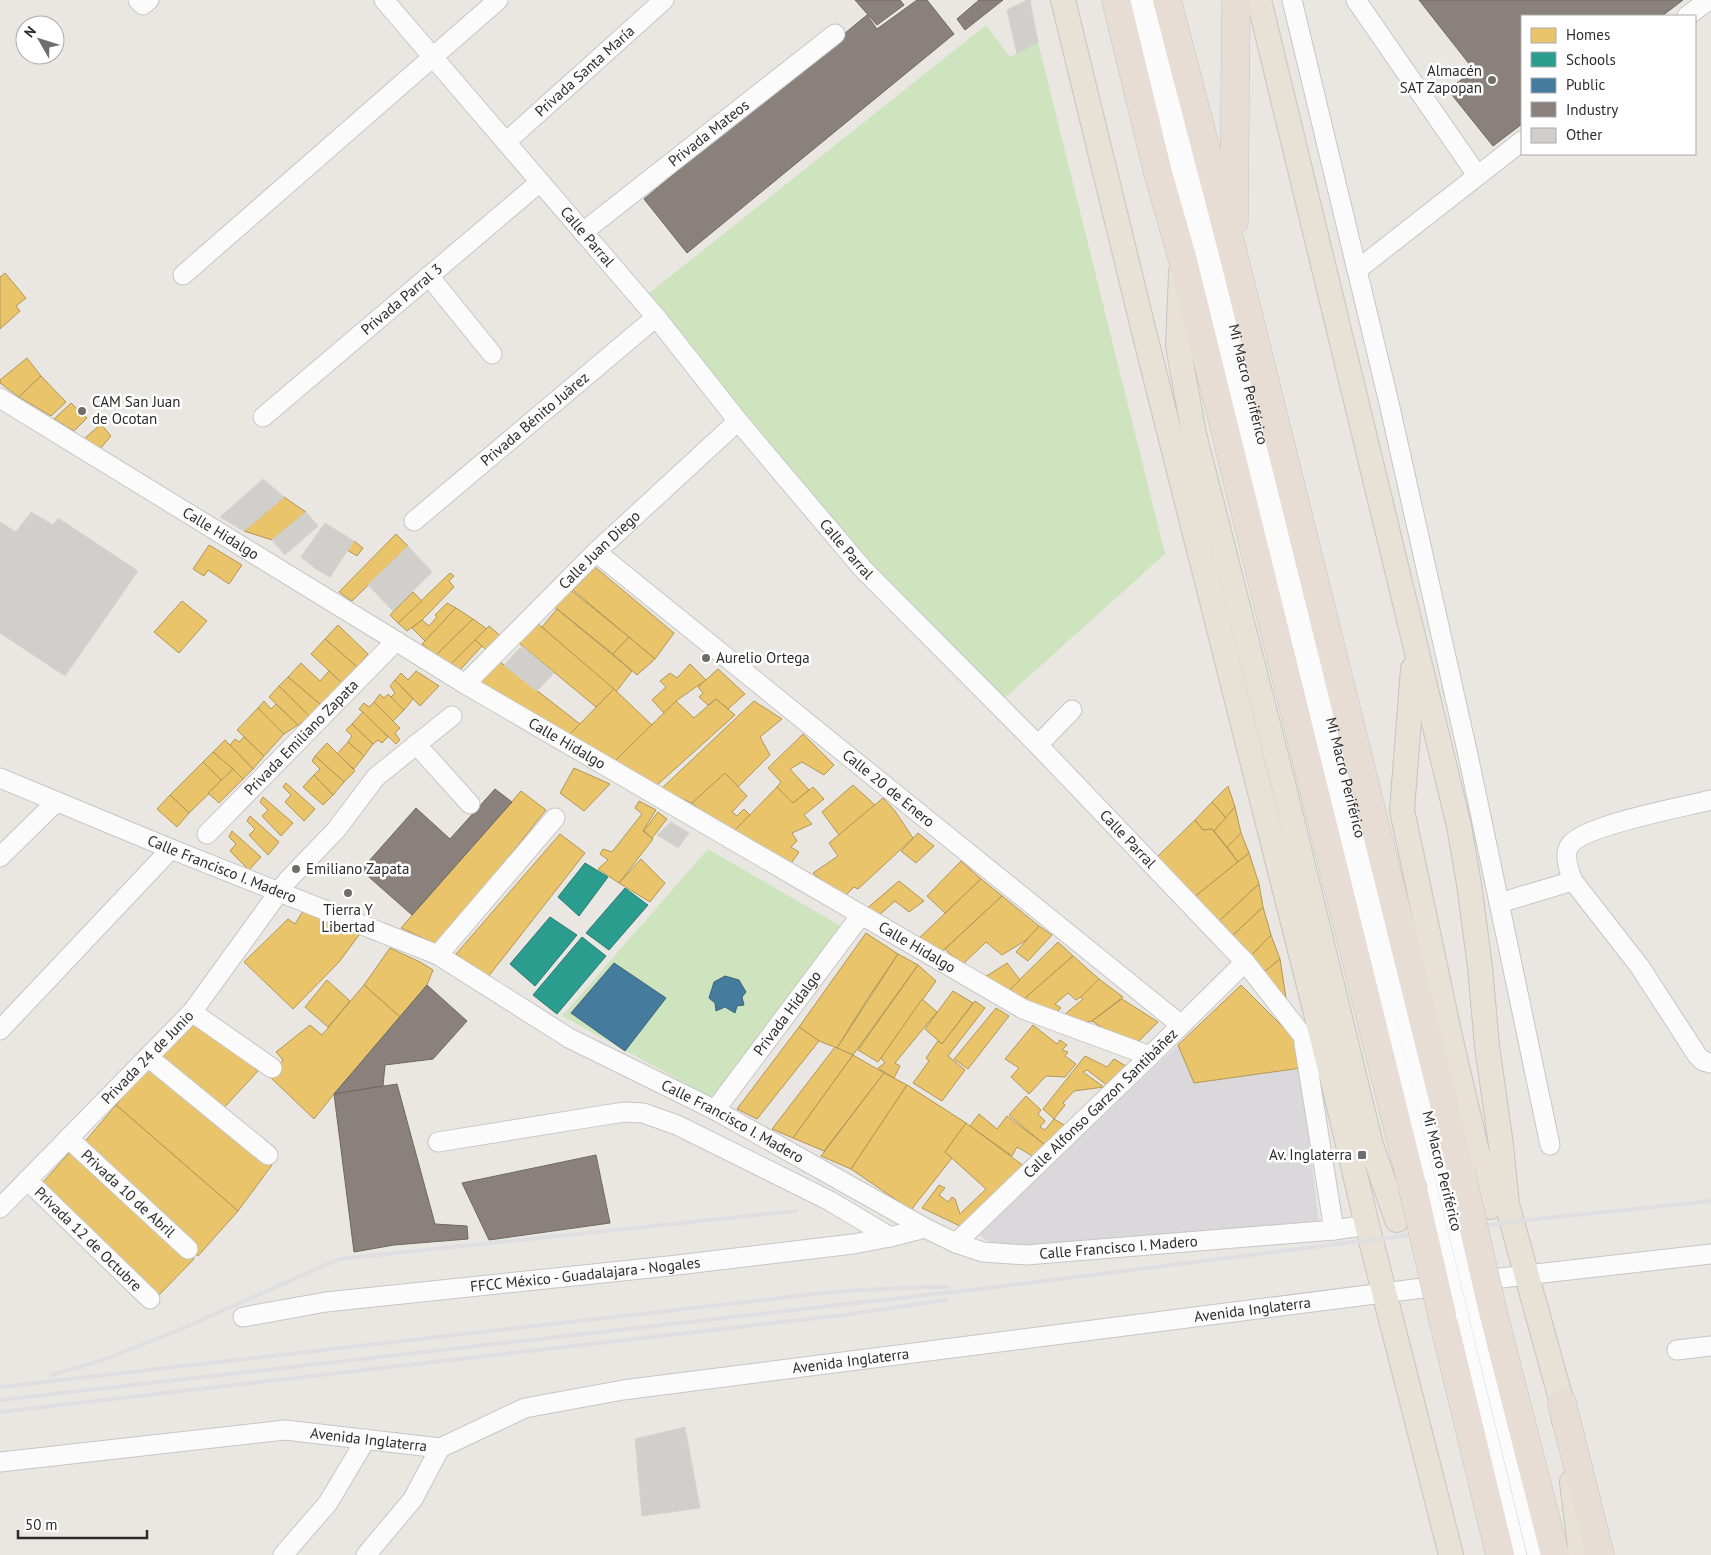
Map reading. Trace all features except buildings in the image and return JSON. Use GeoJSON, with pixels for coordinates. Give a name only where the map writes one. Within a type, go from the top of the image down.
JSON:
{"type":"FeatureCollection","features":[{"type":"Feature","properties":{"kind":"highway"},"geometry":{"type":"LineString","coordinates":[[1116,0],[1158,173],[1182,257],[1421,1192],[1449,1312],[1500,1555]]}},
{"type":"Feature","properties":{"kind":"highway"},"geometry":{"type":"LineString","coordinates":[[1167,0],[1234,258],[1484,1307],[1555,1555]]}},
{"type":"Feature","properties":{"kind":"highway"},"geometry":{"type":"LineString","coordinates":[[1234,258],[1236,0]]}},
{"type":"Feature","properties":{"kind":"highway"},"geometry":{"type":"LineString","coordinates":[[1562,1403],[1600,1555]]}},
{"type":"Feature","properties":{"kind":"main road"},"geometry":{"type":"LineString","coordinates":[[1063,0],[1332,1077],[1366,1225],[1451,1555]]}},
{"type":"Feature","properties":{"kind":"main road"},"geometry":{"type":"LineString","coordinates":[[1259,0],[1458,826],[1469,884],[1480,967],[1487,1046],[1501,1145],[1498,1205]]}},
{"type":"Feature","properties":{"kind":"main road"},"geometry":{"type":"LineString","coordinates":[[1182,257],[1178,346],[1194,434],[1230,572],[1371,1145],[1397,1220]]}},
{"type":"Feature","properties":{"kind":"main road"},"geometry":{"type":"LineString","coordinates":[[1230,572],[1230,674]]}},
{"type":"Feature","properties":{"kind":"main road"},"geometry":{"type":"LineString","coordinates":[[1414,647],[1402,810],[1451,1041],[1498,1205],[1526,1274],[1562,1403],[1580,1555]]}},
{"type":"Feature","properties":{"kind":"main road","name":"Calle Francisco I. Madero"},"geometry":{"type":"LineString","coordinates":[[1366,1225],[1498,1205]]}},
{"type":"Feature","properties":{"kind":"street"},"geometry":{"type":"LineString","coordinates":[[138,0],[142,5],[149,0]]}},
{"type":"Feature","properties":{"kind":"street","name":"Calle Parral"},"geometry":{"type":"LineString","coordinates":[[384,0],[656,317],[738,421],[863,569],[1038,745],[1245,962],[1303,1036],[1318,1060],[1332,1077]]}},
{"type":"Feature","properties":{"kind":"street"},"geometry":{"type":"LineString","coordinates":[[183,275],[498,0]]}},
{"type":"Feature","properties":{"kind":"street","name":"Privada Santa María"},"geometry":{"type":"LineString","coordinates":[[506,142],[664,0]]}},
{"type":"Feature","properties":{"kind":"street","name":"Mi Macro Periférico"},"geometry":{"type":"LineString","coordinates":[[1137,0],[1421,1192]]}},
{"type":"Feature","properties":{"kind":"street","name":"Mi Macro Periférico"},"geometry":{"type":"LineString","coordinates":[[1153,0],[1455,1183]]}},
{"type":"Feature","properties":{"kind":"street"},"geometry":{"type":"LineString","coordinates":[[1292,0],[1400,450],[1468,755],[1550,1145]]}},
{"type":"Feature","properties":{"kind":"street"},"geometry":{"type":"LineString","coordinates":[[1356,0],[1477,175]]}},
{"type":"Feature","properties":{"kind":"street"},"geometry":{"type":"LineString","coordinates":[[1688,15],[1708,0]]}},
{"type":"Feature","properties":{"kind":"street","name":"Privada Mateos"},"geometry":{"type":"LineString","coordinates":[[583,232],[835,34]]}},
{"type":"Feature","properties":{"kind":"street"},"geometry":{"type":"LineString","coordinates":[[1357,270],[1521,142]]}},
{"type":"Feature","properties":{"kind":"street","name":"Privada Parral 3"},"geometry":{"type":"LineString","coordinates":[[264,417],[540,182]]}},
{"type":"Feature","properties":{"kind":"street"},"geometry":{"type":"LineString","coordinates":[[429,276],[492,354]]}},
{"type":"Feature","properties":{"kind":"street","name":"Privada Bénito Juàrez"},"geometry":{"type":"LineString","coordinates":[[414,521],[656,317]]}},
{"type":"Feature","properties":{"kind":"street","name":"Calle Hidalgo"},"geometry":{"type":"LineString","coordinates":[[0,398],[465,684],[1023,1009],[1150,1056]]}},
{"type":"Feature","properties":{"kind":"street","name":"Calle Juan Diego"},"geometry":{"type":"LineString","coordinates":[[465,684],[596,552],[738,421]]}},
{"type":"Feature","properties":{"kind":"street","name":"Calle 20 de Enero"},"geometry":{"type":"LineString","coordinates":[[596,552],[1181,1025]]}},
{"type":"Feature","properties":{"kind":"street","name":"Privada Emiliano Zapata"},"geometry":{"type":"LineString","coordinates":[[207,834],[396,640]]}},
{"type":"Feature","properties":{"kind":"street"},"geometry":{"type":"LineString","coordinates":[[1038,745],[1072,710]]}},
{"type":"Feature","properties":{"kind":"street","name":"Privada 24 de Junio"},"geometry":{"type":"LineString","coordinates":[[0,1208],[192,1012],[287,881],[336,830],[376,777],[452,716]]}},
{"type":"Feature","properties":{"kind":"street"},"geometry":{"type":"LineString","coordinates":[[416,744],[470,804]]}},
{"type":"Feature","properties":{"kind":"street","name":"Calle Francisco I. Madero"},"geometry":{"type":"LineString","coordinates":[[0,778],[171,850],[438,956],[570,1038],[715,1110],[925,1228],[956,1243],[982,1252],[1026,1255],[1334,1230],[1366,1225]]}},
{"type":"Feature","properties":{"kind":"street"},"geometry":{"type":"LineString","coordinates":[[1711,800],[1596,828],[1576,838],[1568,846],[1567,854],[1569,871],[1573,881],[1640,968],[1697,1055],[1703,1061],[1711,1063]]}},
{"type":"Feature","properties":{"kind":"street"},"geometry":{"type":"LineString","coordinates":[[0,857],[56,802]]}},
{"type":"Feature","properties":{"kind":"street"},"geometry":{"type":"LineString","coordinates":[[438,956],[555,818]]}},
{"type":"Feature","properties":{"kind":"street"},"geometry":{"type":"LineString","coordinates":[[0,1030],[171,850]]}},
{"type":"Feature","properties":{"kind":"street"},"geometry":{"type":"LineString","coordinates":[[1499,903],[1573,881]]}},
{"type":"Feature","properties":{"kind":"street","name":"Privada Hidalgo"},"geometry":{"type":"LineString","coordinates":[[715,1110],[861,915]]}},
{"type":"Feature","properties":{"kind":"street","name":"Calle Alfonso Garzon Santibáñez"},"geometry":{"type":"LineString","coordinates":[[956,1243],[1245,962]]}},
{"type":"Feature","properties":{"kind":"street"},"geometry":{"type":"LineString","coordinates":[[192,1012],[272,1068]]}},
{"type":"Feature","properties":{"kind":"street"},"geometry":{"type":"LineString","coordinates":[[1303,1036],[1334,1230]]}},
{"type":"Feature","properties":{"kind":"street"},"geometry":{"type":"LineString","coordinates":[[148,1057],[268,1155]]}},
{"type":"Feature","properties":{"kind":"street"},"geometry":{"type":"LineString","coordinates":[[438,1142],[626,1112],[643,1113],[677,1125],[830,1201],[890,1237]]}},
{"type":"Feature","properties":{"kind":"street","name":"Privada 10 de Abril"},"geometry":{"type":"LineString","coordinates":[[68,1138],[188,1249]]}},
{"type":"Feature","properties":{"kind":"street","name":"Privada 12 de Octubre"},"geometry":{"type":"LineString","coordinates":[[27,1180],[150,1299]]}},
{"type":"Feature","properties":{"kind":"street","name":"FFCC México - Guadalajara - Nogales"},"geometry":{"type":"LineString","coordinates":[[243,1317],[326,1302],[669,1266],[854,1244],[925,1228]]}},
{"type":"Feature","properties":{"kind":"street","name":"Avenida Inglaterra"},"geometry":{"type":"LineString","coordinates":[[0,1462],[285,1430],[440,1448],[525,1408],[623,1390],[1526,1274],[1560,1272],[1711,1254]]}},
{"type":"Feature","properties":{"kind":"street"},"geometry":{"type":"LineString","coordinates":[[1484,1307],[1537,1555]]}},
{"type":"Feature","properties":{"kind":"street"},"geometry":{"type":"LineString","coordinates":[[1449,1312],[1517,1555]]}},
{"type":"Feature","properties":{"kind":"street"},"geometry":{"type":"LineString","coordinates":[[1677,1350],[1711,1346]]}},
{"type":"Feature","properties":{"kind":"street"},"geometry":{"type":"LineString","coordinates":[[283,1555],[328,1503],[366,1439]]}},
{"type":"Feature","properties":{"kind":"street"},"geometry":{"type":"LineString","coordinates":[[366,1555],[413,1500],[440,1448]]}},
{"type":"Feature","properties":{"kind":"shaded area"},"geometry":{"type":"Polygon","coordinates":[[[1178,1045],[1194,1083],[1301,1068],[1319,1224],[1001,1250],[977,1234],[1178,1045]]]}},
{"type":"Feature","properties":{"kind":"green space"},"geometry":{"type":"Polygon","coordinates":[[[986,25],[1010,57],[1038,42],[1165,554],[1005,698],[866,561],[648,294],[986,25]]]}},
{"type":"Feature","properties":{"kind":"green space"},"geometry":{"type":"Polygon","coordinates":[[[708,849],[844,928],[716,1100],[562,1016],[708,849]]]}},
{"type":"Feature","properties":{"kind":"railway"},"geometry":{"type":"LineString","coordinates":[[0,1400],[988,1288],[1537,1219],[1711,1201]]}},
{"type":"Feature","properties":{"kind":"railway"},"geometry":{"type":"LineString","coordinates":[[51,1375],[103,1360],[179,1330],[339,1259],[796,1211]]}},
{"type":"Feature","properties":{"kind":"railway"},"geometry":{"type":"LineString","coordinates":[[0,1387],[842,1291],[948,1287]]}},
{"type":"Feature","properties":{"kind":"railway"},"geometry":{"type":"LineString","coordinates":[[0,1412],[852,1314],[946,1300]]}},
{"type":"Feature","properties":{"kind":"place","name":"Almacén SAT Zapopan"},"geometry":{"type":"Point","coordinates":[1492,80]}},
{"type":"Feature","properties":{"kind":"place","name":"CAM San Juan de Ocotan"},"geometry":{"type":"Point","coordinates":[82,411]}},
{"type":"Feature","properties":{"kind":"place","name":"Aurelio Ortega"},"geometry":{"type":"Point","coordinates":[706,658]}},
{"type":"Feature","properties":{"kind":"place","name":"Emiliano Zapata"},"geometry":{"type":"Point","coordinates":[296,869]}},
{"type":"Feature","properties":{"kind":"place","name":"Tierra Y Libertad"},"geometry":{"type":"Point","coordinates":[348,893]}},
{"type":"Feature","properties":{"kind":"place","name":"Av. Inglaterra"},"geometry":{"type":"Point","coordinates":[1362,1155]}}]}
